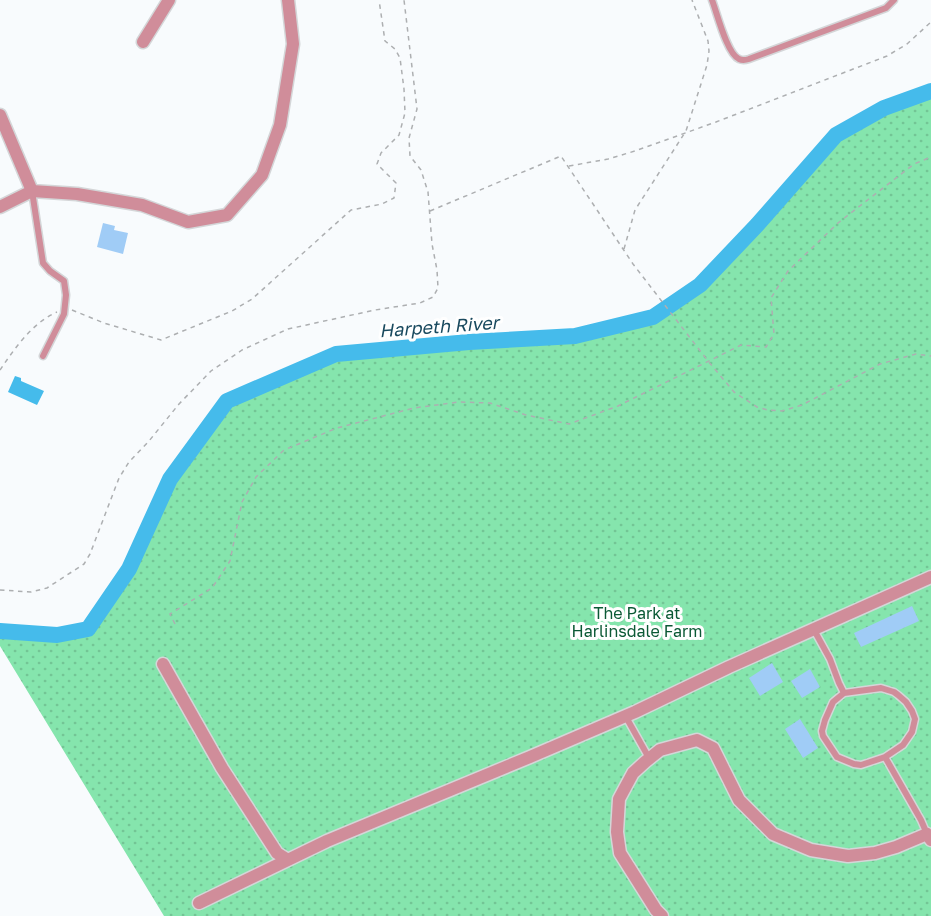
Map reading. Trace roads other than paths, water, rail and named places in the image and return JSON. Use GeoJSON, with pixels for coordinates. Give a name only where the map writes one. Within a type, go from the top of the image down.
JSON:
{"type":"FeatureCollection","features":[{"type":"Feature","properties":{"kind":"street"},"geometry":{"type":"LineString","coordinates":[[143,42],[169,0]]}},
{"type":"Feature","properties":{"kind":"street"},"geometry":{"type":"LineString","coordinates":[[0,207],[32,191],[77,194],[142,206],[188,222],[227,216],[262,176],[280,125],[293,44],[288,0]]}},
{"type":"Feature","properties":{"kind":"street"},"geometry":{"type":"LineString","coordinates":[[0,115],[32,191]]}},
{"type":"Feature","properties":{"kind":"street"},"geometry":{"type":"LineString","coordinates":[[199,903],[327,842],[626,716],[729,667],[931,577]]}},
{"type":"Feature","properties":{"kind":"street"},"geometry":{"type":"LineString","coordinates":[[163,664],[228,777],[277,853],[288,860]]}},
{"type":"Feature","properties":{"kind":"street"},"geometry":{"type":"LineString","coordinates":[[662,916],[620,853],[617,832],[619,799],[633,772],[660,750],[697,740],[712,748],[740,800],[773,834],[811,850],[848,856],[875,853],[929,837]]}},
{"type":"Feature","properties":{"kind":"lane"},"geometry":{"type":"LineString","coordinates":[[712,0],[729,48],[737,58],[749,60],[886,8],[894,0]]}},
{"type":"Feature","properties":{"kind":"lane"},"geometry":{"type":"LineString","coordinates":[[32,191],[43,263],[64,281],[66,295],[64,314],[43,356]]}},
{"type":"Feature","properties":{"kind":"lane"},"geometry":{"type":"LineString","coordinates":[[814,630],[830,659],[844,693]]}},
{"type":"Feature","properties":{"kind":"lane"},"geometry":{"type":"LineString","coordinates":[[881,688],[894,692],[906,702],[915,718],[912,732],[903,745],[885,757],[861,765],[837,757],[822,731],[833,702],[844,693],[881,688]]}},
{"type":"Feature","properties":{"kind":"lane"},"geometry":{"type":"LineString","coordinates":[[626,716],[649,758]]}},
{"type":"Feature","properties":{"kind":"lane"},"geometry":{"type":"LineString","coordinates":[[885,757],[929,837]]}},
{"type":"Feature","properties":{"kind":"water"},"geometry":{"type":"Polygon","coordinates":[[[15,376],[44,391],[37,405],[8,392],[15,376]]]}},
{"type":"Feature","properties":{"kind":"waterway","name":"Harpeth River"},"geometry":{"type":"LineString","coordinates":[[0,631],[57,635],[88,629],[129,569],[170,479],[227,401],[336,354],[469,342],[575,336],[653,317],[700,285],[757,225],[836,135],[884,108],[931,91]]}},
{"type":"Feature","properties":{"kind":"park label","name":"The Park at Harlinsdale Farm"},"geometry":{"type":"Point","coordinates":[637,622]}}]}
